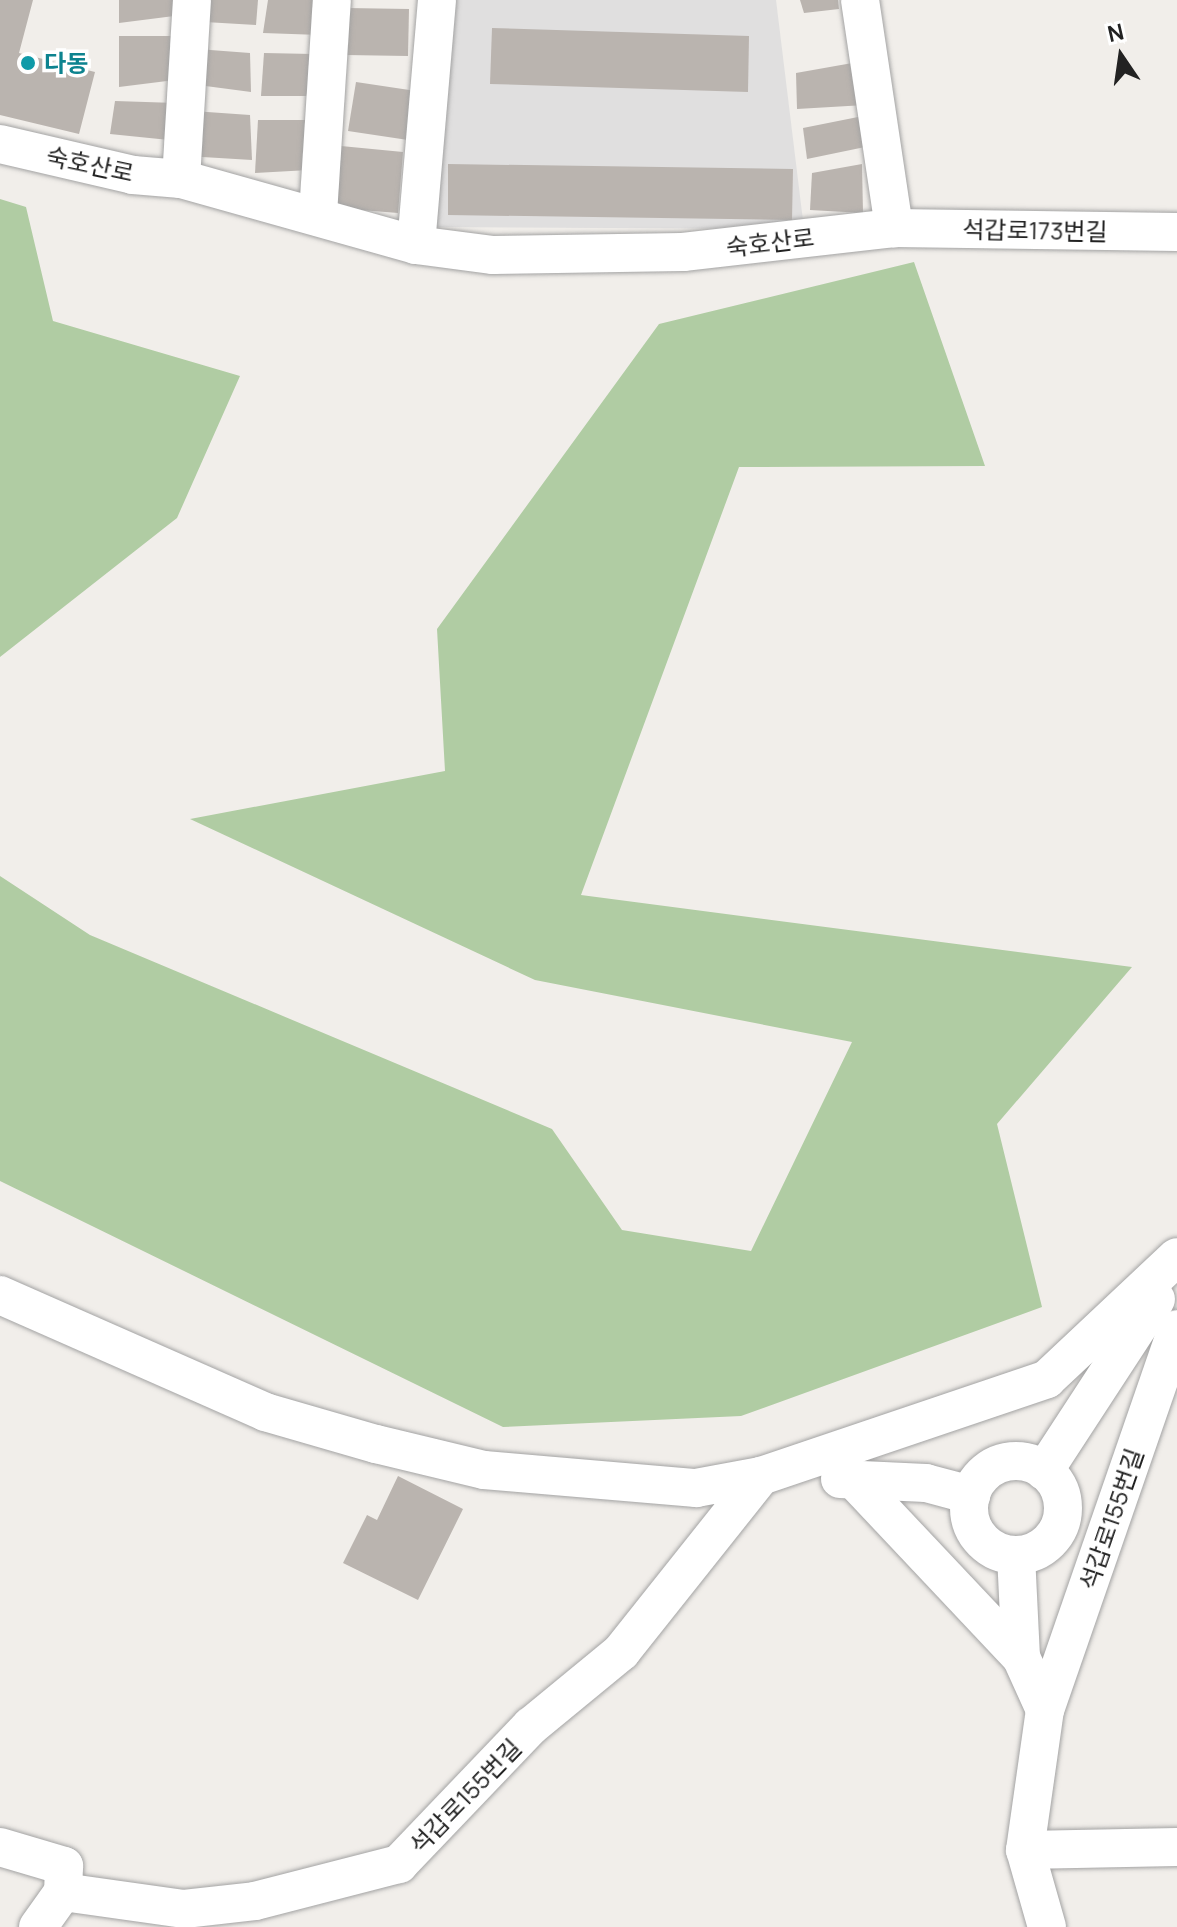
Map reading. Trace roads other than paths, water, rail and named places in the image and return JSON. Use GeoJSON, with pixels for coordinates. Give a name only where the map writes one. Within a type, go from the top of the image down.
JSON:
{"type":"FeatureCollection","features":[{"type":"Feature","properties":{"kind":"street"},"geometry":{"type":"LineString","coordinates":[[181,179],[192,0]]}},
{"type":"Feature","properties":{"kind":"street"},"geometry":{"type":"LineString","coordinates":[[318,214],[332,0]]}},
{"type":"Feature","properties":{"kind":"street"},"geometry":{"type":"LineString","coordinates":[[416,245],[437,0]]}},
{"type":"Feature","properties":{"kind":"street"},"geometry":{"type":"LineString","coordinates":[[860,0],[894,228]]}},
{"type":"Feature","properties":{"kind":"street","name":"숙호산로"},"geometry":{"type":"LineString","coordinates":[[0,144],[133,175],[181,179],[318,214],[416,245],[493,255],[683,252],[894,228]]}},
{"type":"Feature","properties":{"kind":"street","name":"석갑로173번길"},"geometry":{"type":"LineString","coordinates":[[894,228],[1177,232]]}},
{"type":"Feature","properties":{"kind":"street"},"geometry":{"type":"LineString","coordinates":[[0,1295],[265,1412],[484,1470],[696,1488],[761,1476],[1047,1379],[1177,1257]]}},
{"type":"Feature","properties":{"kind":"street"},"geometry":{"type":"LineString","coordinates":[[1044,1471],[1177,1267]]}},
{"type":"Feature","properties":{"kind":"street","name":"석갑로155번길"},"geometry":{"type":"LineString","coordinates":[[1025,1850],[1045,1710],[1177,1329]]}},
{"type":"Feature","properties":{"kind":"street"},"geometry":{"type":"LineString","coordinates":[[1020,1462],[1044,1471],[1061,1494],[1061,1523],[1044,1546],[1016,1555],[979,1537],[971,1495],[995,1467],[1020,1462]]}},
{"type":"Feature","properties":{"kind":"street"},"geometry":{"type":"LineString","coordinates":[[761,1476],[926,1483],[971,1495]]}},
{"type":"Feature","properties":{"kind":"street","name":"석갑로155번길"},"geometry":{"type":"LineString","coordinates":[[63,1892],[184,1909],[255,1901],[399,1864],[531,1726],[621,1652],[761,1476]]}},
{"type":"Feature","properties":{"kind":"street"},"geometry":{"type":"LineString","coordinates":[[854,1480],[1021,1657],[1045,1710]]}},
{"type":"Feature","properties":{"kind":"street"},"geometry":{"type":"LineString","coordinates":[[1016,1555],[1021,1657]]}},
{"type":"Feature","properties":{"kind":"street"},"geometry":{"type":"LineString","coordinates":[[0,1847],[64,1866],[63,1892],[38,1927]]}},
{"type":"Feature","properties":{"kind":"street"},"geometry":{"type":"LineString","coordinates":[[1047,1927],[1025,1850],[1177,1847]]}},
{"type":"Feature","properties":{"kind":"place","name":"다동"},"geometry":{"type":"Point","coordinates":[28,63]}}]}
